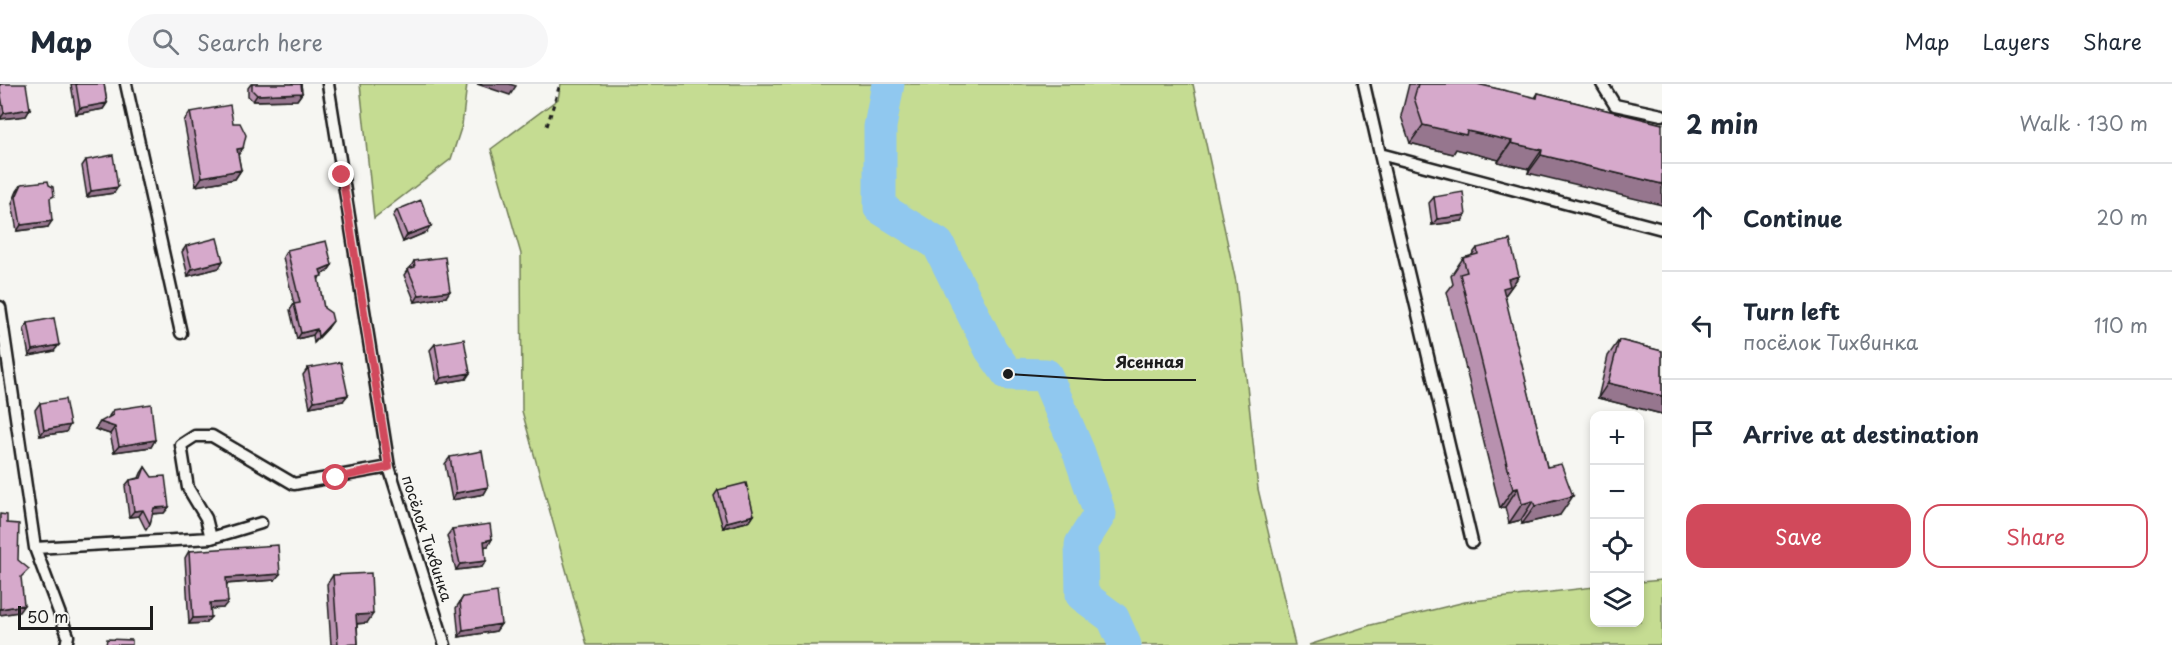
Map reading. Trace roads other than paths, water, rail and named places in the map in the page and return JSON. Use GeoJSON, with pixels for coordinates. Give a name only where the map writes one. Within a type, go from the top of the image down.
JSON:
{"type":"FeatureCollection","features":[{"type":"Feature","properties":{"kind":"lane"},"geometry":{"type":"LineString","coordinates":[[126,84],[181,333]]}},
{"type":"Feature","properties":{"kind":"lane","name":"посёлок Тихвинка"},"geometry":{"type":"LineString","coordinates":[[328,84],[389,467],[445,645]]}},
{"type":"Feature","properties":{"kind":"lane"},"geometry":{"type":"LineString","coordinates":[[1364,84],[1472,542]]}},
{"type":"Feature","properties":{"kind":"lane"},"geometry":{"type":"LineString","coordinates":[[1602,84],[1616,105],[1662,115]]}},
{"type":"Feature","properties":{"kind":"lane"},"geometry":{"type":"LineString","coordinates":[[1380,154],[1662,229]]}},
{"type":"Feature","properties":{"kind":"lane"},"geometry":{"type":"LineString","coordinates":[[0,307],[35,548],[68,636],[66,645]]}},
{"type":"Feature","properties":{"kind":"lane"},"geometry":{"type":"LineString","coordinates":[[211,538],[206,518],[188,488],[181,445],[195,436],[212,436],[294,484],[389,467]]}},
{"type":"Feature","properties":{"kind":"lane"},"geometry":{"type":"LineString","coordinates":[[35,548],[211,538],[261,523]]}},
{"type":"Feature","properties":{"kind":"waterway"},"geometry":{"type":"LineString","coordinates":[[888,84],[880,127],[880,208],[938,244],[991,350],[1008,374],[1046,375],[1079,453],[1100,514],[1081,544],[1082,595],[1113,618],[1125,645]]}},
{"type":"Feature","properties":{"kind":"place","name":"Ясенная"},"geometry":{"type":"Point","coordinates":[1008,374]}}]}
